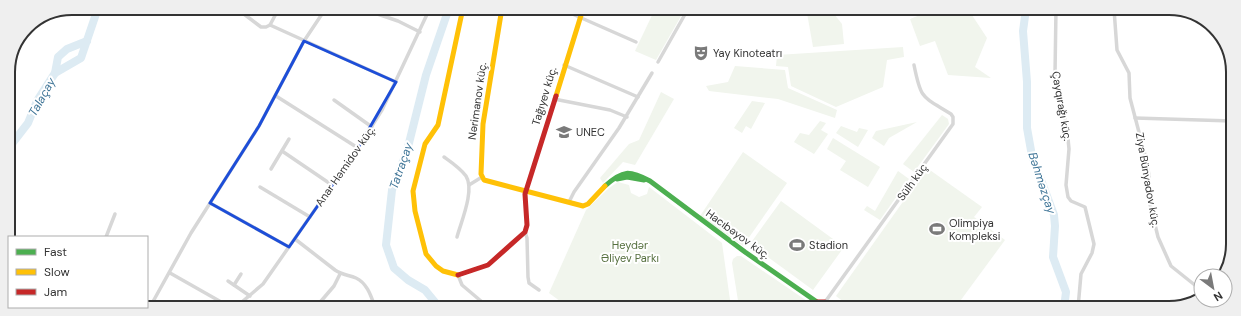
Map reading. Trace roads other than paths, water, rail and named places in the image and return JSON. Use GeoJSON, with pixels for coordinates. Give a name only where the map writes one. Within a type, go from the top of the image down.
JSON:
{"type":"FeatureCollection","features":[{"type":"Feature","properties":{"kind":"street"},"geometry":{"type":"LineString","coordinates":[[245,15],[261,27],[270,25],[275,15]]}},
{"type":"Feature","properties":{"kind":"street"},"geometry":{"type":"LineString","coordinates":[[154,301],[210,203],[276,96],[304,41],[321,15]]}},
{"type":"Feature","properties":{"kind":"street"},"geometry":{"type":"LineString","coordinates":[[380,15],[398,21],[420,32]]}},
{"type":"Feature","properties":{"kind":"street","name":"Anar Həmidov küç."},"geometry":{"type":"LineString","coordinates":[[244,301],[262,284],[358,148],[396,82],[427,15]]}},
{"type":"Feature","properties":{"kind":"street"},"geometry":{"type":"LineString","coordinates":[[462,15],[438,125],[425,144],[413,191],[415,211],[426,254],[439,268],[458,275],[492,262],[525,232],[527,238],[529,283],[539,290]]}},
{"type":"Feature","properties":{"kind":"street","name":"Nərimanov küç."},"geometry":{"type":"LineString","coordinates":[[482,177],[482,128],[501,15]]}},
{"type":"Feature","properties":{"kind":"street"},"geometry":{"type":"LineString","coordinates":[[575,15],[636,42]]}},
{"type":"Feature","properties":{"kind":"street"},"geometry":{"type":"LineString","coordinates":[[658,62],[685,15]]}},
{"type":"Feature","properties":{"kind":"street","name":"Çayqırağı küç."},"geometry":{"type":"LineString","coordinates":[[1056,15],[1054,55],[1055,74],[1067,128],[1069,149],[1066,185],[1068,197],[1071,201],[1085,207],[1094,244],[1092,253],[1081,274],[1079,301]]}},
{"type":"Feature","properties":{"kind":"street","name":"Ziya Bünyadov küç."},"geometry":{"type":"LineString","coordinates":[[1114,15],[1117,50],[1129,74],[1130,98],[1148,175],[1152,211],[1158,237],[1164,254],[1176,271],[1193,284]]}},
{"type":"Feature","properties":{"kind":"street","name":"Tağıyev küç."},"geometry":{"type":"LineString","coordinates":[[525,232],[527,225],[525,199],[526,191],[580,17]]}},
{"type":"Feature","properties":{"kind":"street"},"geometry":{"type":"LineString","coordinates":[[270,25],[396,82]]}},
{"type":"Feature","properties":{"kind":"street"},"geometry":{"type":"LineString","coordinates":[[564,65],[638,97]]}},
{"type":"Feature","properties":{"kind":"street","name":"Sülh küç"},"geometry":{"type":"LineString","coordinates":[[828,301],[953,124],[953,117],[951,114],[924,98],[921,94],[914,65]]}},
{"type":"Feature","properties":{"kind":"street"},"geometry":{"type":"LineString","coordinates":[[469,185],[482,177],[487,181],[570,202],[574,192],[627,116],[652,73]]}},
{"type":"Feature","properties":{"kind":"street"},"geometry":{"type":"LineString","coordinates":[[276,96],[358,148]]}},
{"type":"Feature","properties":{"kind":"street"},"geometry":{"type":"LineString","coordinates":[[554,99],[610,110],[627,116]]}},
{"type":"Feature","properties":{"kind":"street"},"geometry":{"type":"LineString","coordinates":[[334,100],[372,126]]}},
{"type":"Feature","properties":{"kind":"street"},"geometry":{"type":"LineString","coordinates":[[1135,118],[1226,120]]}},
{"type":"Feature","properties":{"kind":"street"},"geometry":{"type":"LineString","coordinates":[[271,169],[289,139]]}},
{"type":"Feature","properties":{"kind":"street"},"geometry":{"type":"LineString","coordinates":[[282,151],[332,185]]}},
{"type":"Feature","properties":{"kind":"street"},"geometry":{"type":"LineString","coordinates":[[444,157],[465,175],[469,185],[465,210],[457,237]]}},
{"type":"Feature","properties":{"kind":"street","name":"Hacıbəyov küç."},"geometry":{"type":"LineString","coordinates":[[570,202],[586,205],[612,180],[626,172],[633,173],[648,181],[812,301]]}},
{"type":"Feature","properties":{"kind":"street"},"geometry":{"type":"LineString","coordinates":[[260,188],[310,216]]}},
{"type":"Feature","properties":{"kind":"street"},"geometry":{"type":"LineString","coordinates":[[210,203],[289,246]]}},
{"type":"Feature","properties":{"kind":"street"},"geometry":{"type":"LineString","coordinates":[[106,236],[115,214]]}},
{"type":"Feature","properties":{"kind":"street"},"geometry":{"type":"LineString","coordinates":[[295,239],[340,274],[356,278],[364,283],[372,301]]}},
{"type":"Feature","properties":{"kind":"street"},"geometry":{"type":"LineString","coordinates":[[170,273],[219,301]]}},
{"type":"Feature","properties":{"kind":"street"},"geometry":{"type":"LineString","coordinates":[[234,285],[241,274]]}},
{"type":"Feature","properties":{"kind":"street"},"geometry":{"type":"LineString","coordinates":[[321,301],[334,286],[340,274]]}},
{"type":"Feature","properties":{"kind":"street"},"geometry":{"type":"LineString","coordinates":[[458,275],[462,285],[481,301]]}},
{"type":"Feature","properties":{"kind":"street"},"geometry":{"type":"LineString","coordinates":[[228,281],[250,296]]}},
{"type":"Feature","properties":{"kind":"waterway","name":"Talaçay"},"geometry":{"type":"LineString","coordinates":[[15,140],[28,123],[37,101],[55,73],[81,58],[96,15]]}},
{"type":"Feature","properties":{"kind":"waterway","name":"Tatraçay"},"geometry":{"type":"LineString","coordinates":[[434,301],[425,290],[408,280],[394,268],[386,245],[392,190],[407,151],[426,75],[447,15]]}},
{"type":"Feature","properties":{"kind":"waterway","name":"Bəhməzçay"},"geometry":{"type":"LineString","coordinates":[[1025,15],[1023,31],[1027,82],[1027,128],[1032,156],[1054,215],[1055,226],[1053,257],[1066,292],[1065,301]]}},
{"type":"Feature","properties":{"kind":"waterway"},"geometry":{"type":"LineString","coordinates":[[55,73],[58,57],[67,49],[87,41]]}},
{"type":"Feature","properties":{"kind":"place","name":"Yay Kinoteatrı"},"geometry":{"type":"Point","coordinates":[701,53]}},
{"type":"Feature","properties":{"kind":"place","name":"UNEC"},"geometry":{"type":"Point","coordinates":[564,132]}},
{"type":"Feature","properties":{"kind":"place","name":"Olimpiya Kompleksi"},"geometry":{"type":"Point","coordinates":[937,229]}},
{"type":"Feature","properties":{"kind":"place","name":"Stadion"},"geometry":{"type":"Point","coordinates":[797,245]}},
{"type":"Feature","properties":{"kind":"park label","name":"Heydər Əliyev Parkı"},"geometry":{"type":"Point","coordinates":[630,251]}}]}
